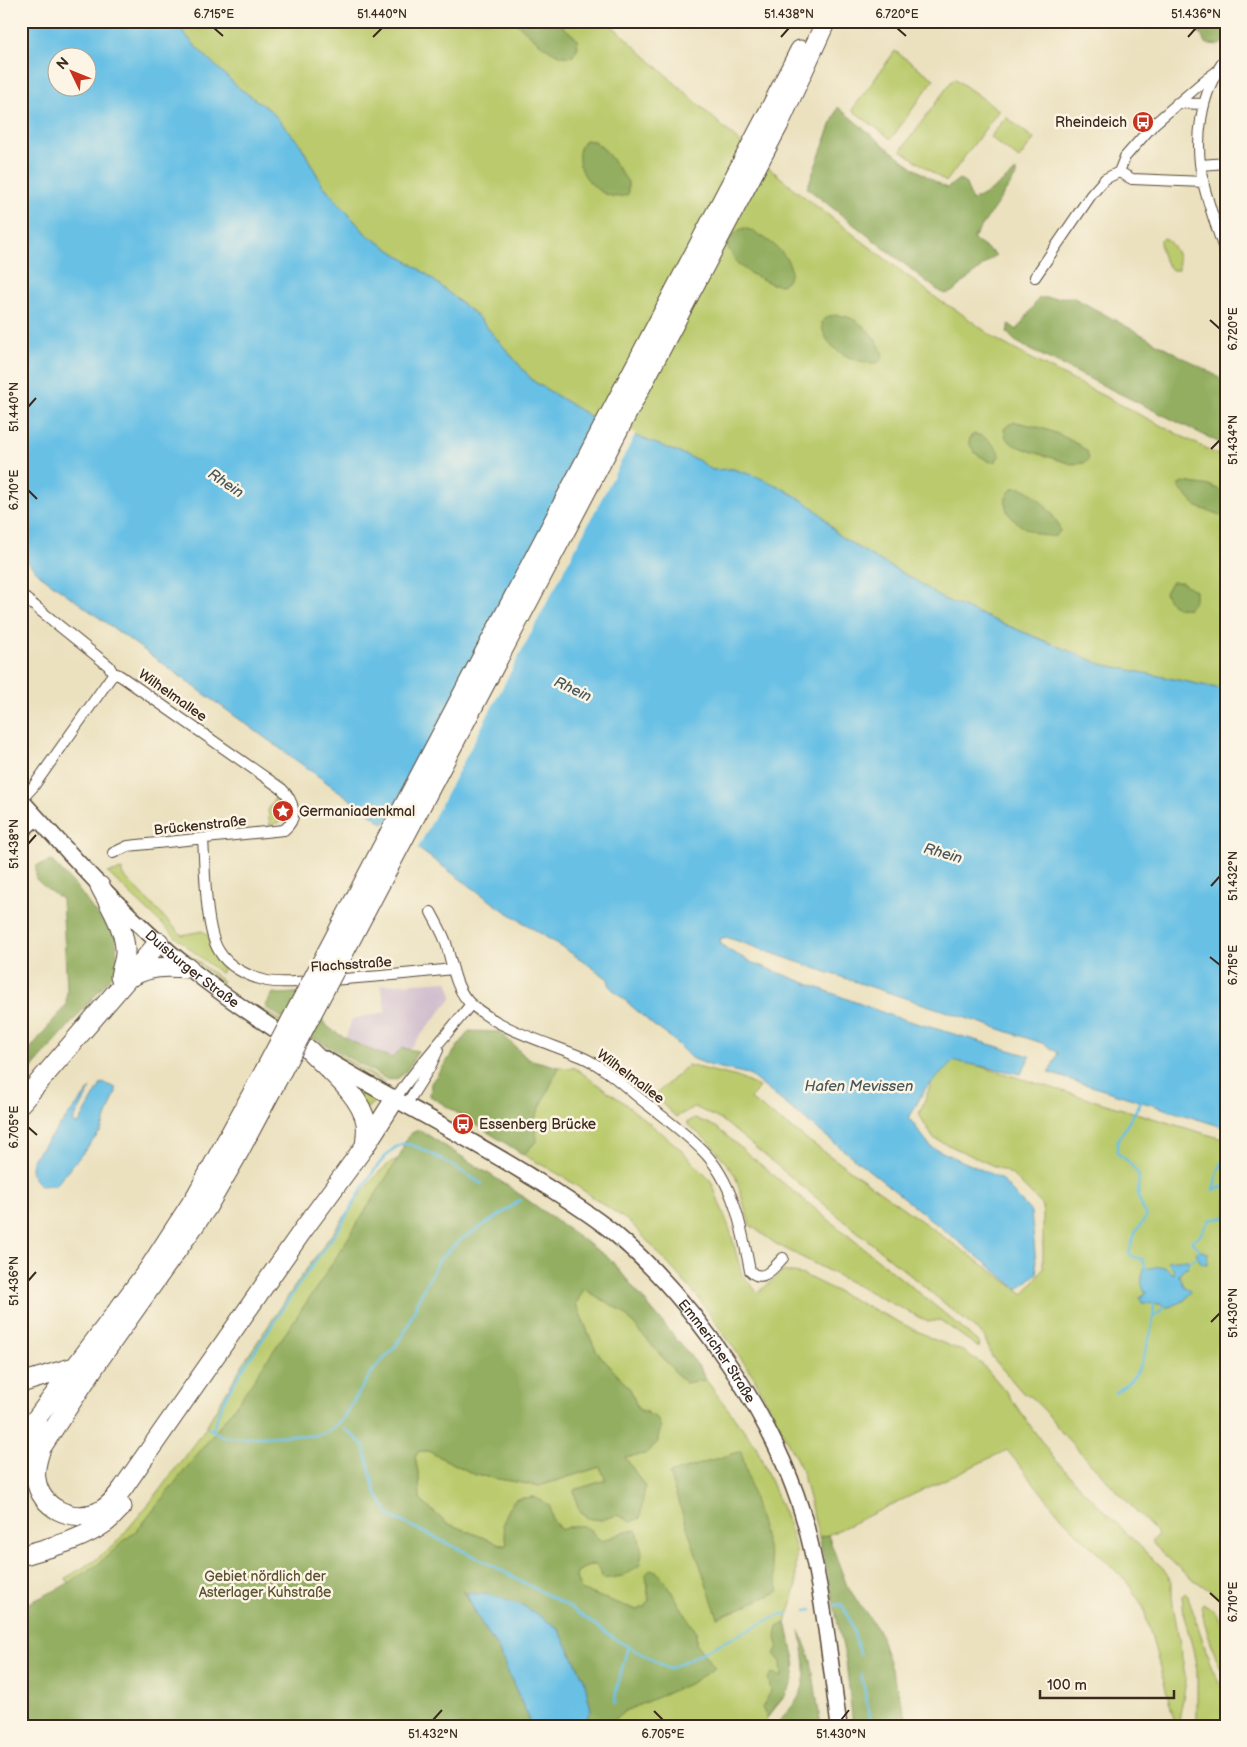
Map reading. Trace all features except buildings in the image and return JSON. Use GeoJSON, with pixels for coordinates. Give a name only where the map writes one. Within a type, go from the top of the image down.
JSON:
{"type":"FeatureCollection","features":[{"type":"Feature","properties":{"kind":"highway"},"geometry":{"type":"LineString","coordinates":[[772,120],[813,21]]}},
{"type":"Feature","properties":{"kind":"highway"},"geometry":{"type":"LineString","coordinates":[[401,1102],[365,1146],[276,1268],[111,1503],[99,1511],[77,1516],[59,1511],[44,1499],[36,1481],[36,1463],[41,1448],[99,1360],[206,1209],[230,1168],[271,1075],[772,120],[826,21]]}},
{"type":"Feature","properties":{"kind":"highway"},"geometry":{"type":"LineString","coordinates":[[100,886],[121,929],[125,955],[124,978]]}},
{"type":"Feature","properties":{"kind":"highway"},"geometry":{"type":"LineString","coordinates":[[21,1103],[156,940]]}},
{"type":"Feature","properties":{"kind":"highway"},"geometry":{"type":"LineString","coordinates":[[124,978],[159,966],[189,968]]}},
{"type":"Feature","properties":{"kind":"highway"},"geometry":{"type":"LineString","coordinates":[[309,1050],[357,1101],[366,1123],[365,1146]]}},
{"type":"Feature","properties":{"kind":"highway"},"geometry":{"type":"LineString","coordinates":[[21,1438],[148,1270],[271,1075]]}},
{"type":"Feature","properties":{"kind":"highway"},"geometry":{"type":"LineString","coordinates":[[21,1556],[87,1534],[106,1523],[124,1505],[243,1324],[401,1102]]}},
{"type":"Feature","properties":{"kind":"highway"},"geometry":{"type":"LineString","coordinates":[[21,1457],[172,1258]]}},
{"type":"Feature","properties":{"kind":"highway"},"geometry":{"type":"LineString","coordinates":[[21,1383],[77,1366]]}},
{"type":"Feature","properties":{"kind":"main road","name":"Duisburger Straße"},"geometry":{"type":"LineString","coordinates":[[21,800],[100,886],[156,940],[189,968],[260,1020],[401,1102]]}},
{"type":"Feature","properties":{"kind":"main road","name":"Emmericher Straße"},"geometry":{"type":"LineString","coordinates":[[401,1102],[512,1165],[561,1196],[614,1234],[654,1271],[713,1342],[764,1422],[786,1470],[805,1524],[819,1581],[839,1726]]}},
{"type":"Feature","properties":{"kind":"street"},"geometry":{"type":"LineString","coordinates":[[1226,58],[1216,72],[1203,104],[1200,138],[1204,182],[1226,255]]}},
{"type":"Feature","properties":{"kind":"street"},"geometry":{"type":"LineString","coordinates":[[1036,277],[1091,194],[1105,179],[1119,172],[1125,157],[1154,124],[1216,72]]}},
{"type":"Feature","properties":{"kind":"street"},"geometry":{"type":"LineString","coordinates":[[1177,103],[1203,104]]}},
{"type":"Feature","properties":{"kind":"street"},"geometry":{"type":"LineString","coordinates":[[1201,164],[1226,163]]}},
{"type":"Feature","properties":{"kind":"street"},"geometry":{"type":"LineString","coordinates":[[1119,172],[1132,179],[1204,182]]}},
{"type":"Feature","properties":{"kind":"street","name":"Wilhelmallee"},"geometry":{"type":"LineString","coordinates":[[21,595],[109,666],[114,675],[122,676],[282,790],[290,798],[294,808],[290,825]]}},
{"type":"Feature","properties":{"kind":"street"},"geometry":{"type":"LineString","coordinates":[[21,800],[33,787],[114,675]]}},
{"type":"Feature","properties":{"kind":"street"},"geometry":{"type":"LineString","coordinates":[[21,833],[38,818]]}},
{"type":"Feature","properties":{"kind":"street","name":"Brückenstraße"},"geometry":{"type":"LineString","coordinates":[[113,853],[128,846],[284,830],[290,825]]}},
{"type":"Feature","properties":{"kind":"street","name":"Flachsstraße"},"geometry":{"type":"LineString","coordinates":[[203,839],[210,926],[214,940],[219,952],[229,964],[252,976],[267,981],[285,982],[358,979],[453,969]]}},
{"type":"Feature","properties":{"kind":"street","name":"Wilhelmallee"},"geometry":{"type":"LineString","coordinates":[[432,912],[445,941],[462,991],[471,1004],[494,1020],[583,1058],[610,1074],[673,1125],[702,1150],[714,1164],[732,1197],[743,1235],[750,1272],[754,1275],[762,1276],[768,1274],[783,1258]]}},
{"type":"Feature","properties":{"kind":"street"},"geometry":{"type":"LineString","coordinates":[[401,1102],[422,1062],[443,1040],[471,1004]]}},
{"type":"Feature","properties":{"kind":"shaded area"},"geometry":{"type":"Polygon","coordinates":[[[448,981],[452,997],[395,1067],[344,1043],[352,1019],[386,1012],[381,985],[448,981]]]}},
{"type":"Feature","properties":{"kind":"green space"},"geometry":{"type":"Polygon","coordinates":[[[174,21],[607,21],[755,156],[798,192],[943,303],[955,309],[999,341],[1028,357],[1226,459],[1226,690],[1101,664],[943,599],[915,580],[838,535],[822,515],[807,503],[780,487],[733,469],[712,470],[698,460],[611,429],[533,381],[478,317],[425,273],[366,234],[322,184],[300,144],[270,110],[239,88],[196,47],[174,21]]]}},
{"type":"Feature","properties":{"kind":"green space"},"geometry":{"type":"Polygon","coordinates":[[[514,21],[557,21],[577,39],[578,47],[573,56],[558,54],[534,39],[514,21]]]}},
{"type":"Feature","properties":{"kind":"green space"},"geometry":{"type":"Polygon","coordinates":[[[1191,21],[1226,21],[1226,39],[1220,45],[1207,44],[1191,21]]]}},
{"type":"Feature","properties":{"kind":"green space"},"geometry":{"type":"Polygon","coordinates":[[[895,51],[934,79],[891,139],[852,110],[895,51]]]}},
{"type":"Feature","properties":{"kind":"green space"},"geometry":{"type":"Polygon","coordinates":[[[954,78],[999,110],[946,182],[901,150],[954,78]]]}},
{"type":"Feature","properties":{"kind":"green space"},"geometry":{"type":"Polygon","coordinates":[[[838,107],[932,180],[947,188],[959,179],[966,184],[972,201],[992,190],[1016,171],[1016,176],[973,239],[996,255],[952,292],[945,294],[940,292],[807,188],[838,107]]]}},
{"type":"Feature","properties":{"kind":"green space"},"geometry":{"type":"Polygon","coordinates":[[[1006,117],[1034,139],[1019,159],[990,137],[1006,117]]]}},
{"type":"Feature","properties":{"kind":"green space"},"geometry":{"type":"Polygon","coordinates":[[[585,140],[594,141],[605,150],[628,182],[628,194],[618,197],[608,195],[598,190],[589,182],[579,161],[580,150],[585,140]]]}},
{"type":"Feature","properties":{"kind":"green space"},"geometry":{"type":"Polygon","coordinates":[[[744,228],[772,243],[787,260],[791,269],[789,277],[782,285],[772,284],[751,274],[737,263],[727,246],[732,235],[744,228]]]}},
{"type":"Feature","properties":{"kind":"green space"},"geometry":{"type":"Polygon","coordinates":[[[1163,238],[1167,239],[1177,253],[1179,261],[1178,270],[1172,270],[1165,260],[1160,241],[1163,238]]]}},
{"type":"Feature","properties":{"kind":"green space"},"geometry":{"type":"Polygon","coordinates":[[[1073,297],[1226,381],[1226,446],[1031,350],[1015,341],[1007,333],[1009,324],[1017,330],[1039,298],[1073,297]]]}},
{"type":"Feature","properties":{"kind":"green space"},"geometry":{"type":"Polygon","coordinates":[[[838,315],[861,324],[876,340],[883,358],[878,363],[869,363],[850,358],[833,347],[827,340],[823,331],[822,321],[829,316],[838,315]]]}},
{"type":"Feature","properties":{"kind":"green space"},"geometry":{"type":"Polygon","coordinates":[[[1015,422],[1034,426],[1062,436],[1087,451],[1089,459],[1084,463],[1072,464],[1014,445],[1006,438],[1004,429],[1015,422]]]}},
{"type":"Feature","properties":{"kind":"green space"},"geometry":{"type":"Polygon","coordinates":[[[974,434],[985,438],[995,447],[1000,454],[996,461],[990,462],[975,453],[969,443],[970,437],[974,434]]]}},
{"type":"Feature","properties":{"kind":"green space"},"geometry":{"type":"Polygon","coordinates":[[[1183,482],[1211,486],[1226,493],[1226,517],[1197,507],[1179,488],[1179,484],[1183,482]]]}},
{"type":"Feature","properties":{"kind":"green space"},"geometry":{"type":"Polygon","coordinates":[[[1013,488],[1026,490],[1039,499],[1059,526],[1060,531],[1056,536],[1036,533],[1016,522],[1009,515],[1006,497],[1013,488]]]}},
{"type":"Feature","properties":{"kind":"green space"},"geometry":{"type":"Polygon","coordinates":[[[1171,582],[1182,582],[1195,591],[1195,600],[1189,608],[1177,607],[1169,600],[1165,593],[1171,582]]]}},
{"type":"Feature","properties":{"kind":"green space"},"geometry":{"type":"Polygon","coordinates":[[[278,793],[289,805],[284,820],[270,826],[268,810],[278,793]]]}},
{"type":"Feature","properties":{"kind":"green space"},"geometry":{"type":"Polygon","coordinates":[[[52,861],[74,884],[103,921],[115,929],[118,969],[21,1081],[21,1060],[66,1005],[67,988],[62,899],[36,879],[36,866],[52,861]]]}},
{"type":"Feature","properties":{"kind":"green space"},"geometry":{"type":"Polygon","coordinates":[[[122,870],[122,874],[182,935],[202,931],[208,935],[216,957],[224,968],[221,974],[178,939],[108,873],[122,870]]]}},
{"type":"Feature","properties":{"kind":"green space"},"geometry":{"type":"Polygon","coordinates":[[[175,945],[223,981],[222,983],[175,945]]]}},
{"type":"Feature","properties":{"kind":"green space"},"geometry":{"type":"Polygon","coordinates":[[[319,991],[321,1018],[335,1032],[392,1058],[402,1048],[418,1051],[402,1076],[392,1080],[386,1079],[265,1007],[273,993],[319,991]]]}},
{"type":"Feature","properties":{"kind":"green space"},"geometry":{"type":"Polygon","coordinates":[[[264,1010],[386,1083],[380,1082],[262,1012],[264,1010]]]}},
{"type":"Feature","properties":{"kind":"green space"},"geometry":{"type":"Polygon","coordinates":[[[469,1031],[500,1032],[528,1059],[559,1067],[534,1120],[537,1140],[524,1155],[430,1096],[431,1083],[469,1031]]]}},
{"type":"Feature","properties":{"kind":"green space"},"geometry":{"type":"Polygon","coordinates":[[[946,1060],[959,1060],[1226,1140],[1226,1602],[1183,1572],[1151,1542],[1158,1534],[1063,1434],[1046,1412],[1032,1398],[1023,1393],[992,1357],[984,1336],[723,1121],[695,1107],[676,1117],[654,1096],[688,1065],[737,1077],[759,1087],[750,1099],[1024,1294],[1043,1269],[1043,1206],[1011,1174],[933,1138],[919,1114],[935,1074],[946,1060]]]}},
{"type":"Feature","properties":{"kind":"green space"},"geometry":{"type":"Polygon","coordinates":[[[559,1067],[575,1068],[623,1102],[676,1145],[711,1181],[730,1230],[742,1275],[758,1293],[783,1271],[804,1275],[933,1339],[965,1352],[983,1365],[1004,1389],[1052,1456],[1082,1489],[1165,1571],[1172,1582],[1172,1598],[1186,1681],[1178,1726],[1176,1726],[1143,1606],[1127,1582],[1062,1518],[1007,1450],[828,1535],[819,1537],[801,1468],[754,1377],[697,1296],[631,1223],[562,1176],[524,1155],[537,1140],[534,1120],[559,1067]]]}},
{"type":"Feature","properties":{"kind":"green space"},"geometry":{"type":"Polygon","coordinates":[[[349,1084],[377,1099],[366,1109],[349,1084]]]}},
{"type":"Feature","properties":{"kind":"green space"},"geometry":{"type":"Polygon","coordinates":[[[695,1118],[716,1127],[944,1313],[978,1342],[979,1348],[940,1320],[928,1322],[776,1244],[750,1225],[735,1175],[712,1145],[686,1123],[695,1118]]]}},
{"type":"Feature","properties":{"kind":"green space","name":"Gebiet nördlich der Asterlager Kuhstraße"},"geometry":{"type":"Polygon","coordinates":[[[420,1130],[508,1186],[610,1259],[701,1369],[706,1380],[685,1383],[622,1311],[584,1289],[576,1304],[596,1351],[630,1389],[638,1409],[657,1418],[661,1428],[658,1442],[645,1454],[625,1457],[645,1487],[640,1518],[631,1522],[617,1515],[601,1520],[587,1518],[578,1508],[574,1490],[606,1480],[600,1467],[539,1486],[476,1475],[428,1451],[419,1451],[415,1457],[419,1477],[420,1500],[446,1523],[505,1546],[507,1542],[503,1524],[504,1519],[515,1499],[534,1497],[550,1505],[553,1522],[561,1530],[573,1526],[584,1526],[603,1541],[626,1531],[637,1530],[642,1553],[640,1565],[623,1576],[603,1579],[600,1570],[595,1565],[589,1565],[577,1572],[576,1578],[581,1590],[637,1610],[644,1607],[649,1600],[646,1574],[650,1570],[657,1572],[664,1579],[696,1632],[696,1644],[715,1668],[691,1683],[625,1711],[607,1726],[582,1726],[591,1710],[584,1679],[558,1628],[491,1596],[466,1593],[463,1590],[498,1649],[532,1726],[21,1726],[21,1607],[60,1588],[97,1565],[140,1527],[237,1404],[323,1278],[401,1154],[409,1136],[415,1131],[420,1130]]]}},
{"type":"Feature","properties":{"kind":"green space","name":"Gebiet nördlich der Asterlager Kuhstraße"},"geometry":{"type":"Polygon","coordinates":[[[412,1152],[381,1504],[714,1668],[696,1644],[696,1632],[666,1583],[657,1572],[646,1581],[649,1600],[644,1607],[637,1610],[581,1591],[576,1578],[577,1572],[589,1565],[595,1565],[600,1570],[603,1579],[626,1531],[603,1541],[595,1537],[591,1530],[572,1526],[561,1530],[534,1497],[515,1499],[504,1519],[503,1524],[507,1542],[505,1546],[446,1523],[420,1500],[419,1477],[415,1457],[419,1451],[428,1451],[476,1475],[539,1486],[600,1467],[606,1480],[575,1490],[578,1508],[587,1518],[601,1520],[617,1515],[631,1522],[645,1487],[625,1457],[634,1455],[647,1412],[638,1409],[630,1389],[596,1351],[576,1304],[584,1289],[622,1311],[685,1383],[706,1380],[756,1446],[788,1523],[796,1550],[796,1588],[786,1623],[796,1664],[785,1696],[767,1718],[765,1726],[120,1726],[66,1578],[94,1561],[115,1544],[152,1500],[204,1430],[244,1362],[303,1274],[358,1198],[377,1174],[391,1162],[412,1152]]]}},
{"type":"Feature","properties":{"kind":"green space"},"geometry":{"type":"Polygon","coordinates":[[[741,1451],[779,1591],[718,1618],[669,1474],[741,1451]]]}},
{"type":"Feature","properties":{"kind":"green space"},"geometry":{"type":"Polygon","coordinates":[[[828,1535],[847,1586],[879,1631],[909,1726],[853,1726],[846,1661],[819,1537],[828,1535]]]}},
{"type":"Feature","properties":{"kind":"green space"},"geometry":{"type":"Polygon","coordinates":[[[1185,1593],[1188,1596],[1212,1669],[1226,1696],[1226,1726],[1197,1726],[1197,1671],[1184,1616],[1182,1596],[1185,1593]]]}},
{"type":"Feature","properties":{"kind":"green space"},"geometry":{"type":"Polygon","coordinates":[[[1203,1603],[1215,1611],[1226,1630],[1226,1673],[1223,1674],[1205,1624],[1201,1606],[1203,1603]]]}},
{"type":"Feature","properties":{"kind":"green space"},"geometry":{"type":"Polygon","coordinates":[[[786,1623],[795,1669],[790,1687],[767,1718],[762,1708],[771,1691],[768,1678],[772,1673],[782,1677],[781,1662],[774,1654],[778,1646],[776,1637],[778,1627],[786,1623]]]}},
{"type":"Feature","properties":{"kind":"green space"},"geometry":{"type":"Polygon","coordinates":[[[800,1631],[811,1660],[821,1726],[777,1726],[794,1704],[803,1687],[805,1669],[800,1631]]]}},
{"type":"Feature","properties":{"kind":"water"},"geometry":{"type":"Polygon","coordinates":[[[21,21],[174,21],[196,47],[239,88],[270,110],[300,144],[322,184],[366,234],[425,273],[478,317],[533,381],[611,429],[636,436],[698,460],[712,470],[733,469],[780,487],[807,503],[822,515],[838,535],[915,580],[943,599],[1101,664],[1226,690],[1226,1128],[1049,1073],[1058,1053],[1045,1044],[726,937],[720,939],[721,944],[730,951],[753,963],[892,1016],[1030,1056],[1021,1074],[954,1061],[925,1089],[909,1118],[931,1147],[1000,1178],[1031,1212],[1037,1273],[1018,1289],[748,1074],[712,1066],[691,1058],[670,1037],[653,1025],[610,987],[608,979],[582,960],[499,907],[40,575],[21,555],[21,21]]]}},
{"type":"Feature","properties":{"kind":"water"},"geometry":{"type":"Polygon","coordinates":[[[103,1083],[116,1088],[116,1092],[101,1131],[56,1185],[41,1186],[32,1174],[33,1158],[91,1088],[73,1121],[78,1125],[103,1083]]]}},
{"type":"Feature","properties":{"kind":"water"},"geometry":{"type":"Polygon","coordinates":[[[1199,1250],[1208,1253],[1207,1264],[1200,1261],[1196,1253],[1199,1250]]]}},
{"type":"Feature","properties":{"kind":"water"},"geometry":{"type":"Polygon","coordinates":[[[1187,1259],[1189,1267],[1184,1268],[1179,1275],[1184,1286],[1191,1292],[1185,1300],[1169,1307],[1164,1307],[1160,1304],[1142,1303],[1140,1297],[1146,1293],[1142,1283],[1144,1268],[1161,1266],[1174,1274],[1167,1261],[1187,1259]]]}},
{"type":"Feature","properties":{"kind":"water"},"geometry":{"type":"Polygon","coordinates":[[[466,1593],[491,1595],[524,1606],[558,1628],[584,1679],[591,1710],[582,1726],[532,1726],[498,1649],[477,1616],[466,1593]]]}},
{"type":"Feature","properties":{"kind":"pier"},"geometry":{"type":"Polygon","coordinates":[[[612,427],[636,433],[417,850],[384,826],[612,427]]]}},
{"type":"Feature","properties":{"kind":"waterway"},"geometry":{"type":"LineString","coordinates":[[1142,1100],[1117,1142],[1117,1153],[1127,1160],[1139,1175],[1138,1196],[1146,1217],[1135,1233],[1129,1253],[1133,1257],[1142,1259],[1146,1268]]}},
{"type":"Feature","properties":{"kind":"waterway"},"geometry":{"type":"LineString","coordinates":[[213,1430],[221,1407],[239,1374],[339,1228],[367,1181],[393,1149],[402,1144],[418,1147],[482,1184]]}},
{"type":"Feature","properties":{"kind":"waterway"},"geometry":{"type":"LineString","coordinates":[[1226,1157],[1218,1171],[1213,1190],[1226,1186]]}},
{"type":"Feature","properties":{"kind":"waterway"},"geometry":{"type":"LineString","coordinates":[[208,1428],[224,1437],[242,1438],[311,1436],[325,1433],[334,1427],[343,1418],[372,1372],[395,1347],[406,1330],[422,1292],[439,1260],[460,1240],[520,1200]]}},
{"type":"Feature","properties":{"kind":"waterway"},"geometry":{"type":"LineString","coordinates":[[1199,1250],[1192,1241],[1201,1234],[1209,1220],[1226,1217]]}},
{"type":"Feature","properties":{"kind":"waterway"},"geometry":{"type":"LineString","coordinates":[[1189,1262],[1198,1257]]}},
{"type":"Feature","properties":{"kind":"waterway"},"geometry":{"type":"LineString","coordinates":[[1115,1393],[1132,1379],[1137,1372],[1152,1326],[1153,1304]]}},
{"type":"Feature","properties":{"kind":"waterway"},"geometry":{"type":"LineString","coordinates":[[1155,1317],[1164,1307]]}},
{"type":"Feature","properties":{"kind":"waterway"},"geometry":{"type":"LineString","coordinates":[[344,1429],[364,1446],[375,1491],[390,1516],[480,1559],[566,1605],[620,1642],[669,1669],[781,1614],[788,1614]]}},
{"type":"Feature","properties":{"kind":"waterway"},"geometry":{"type":"LineString","coordinates":[[835,1605],[842,1605],[845,1610],[860,1654]]}},
{"type":"Feature","properties":{"kind":"waterway"},"geometry":{"type":"LineString","coordinates":[[806,1611],[812,1610]]}},
{"type":"Feature","properties":{"kind":"waterway"},"geometry":{"type":"LineString","coordinates":[[615,1703],[628,1646]]}},
{"type":"Feature","properties":{"kind":"waterway"},"geometry":{"type":"LineString","coordinates":[[861,1673],[872,1726]]}},
{"type":"Feature","properties":{"kind":"place","name":"Rheindeich"},"geometry":{"type":"Point","coordinates":[1143,122]}},
{"type":"Feature","properties":{"kind":"place","name":"Germaniadenkmal"},"geometry":{"type":"Point","coordinates":[283,811]}},
{"type":"Feature","properties":{"kind":"place","name":"Essenberg Brücke"},"geometry":{"type":"Point","coordinates":[463,1124]}},
{"type":"Feature","properties":{"kind":"water label","name":"Rhein"},"geometry":{"type":"Point","coordinates":[226,483]}},
{"type":"Feature","properties":{"kind":"water label","name":"Rhein"},"geometry":{"type":"Point","coordinates":[573,689]}},
{"type":"Feature","properties":{"kind":"water label","name":"Rhein"},"geometry":{"type":"Point","coordinates":[943,853]}},
{"type":"Feature","properties":{"kind":"water label","name":"Hafen Mevissen"},"geometry":{"type":"Point","coordinates":[859,1086]}}]}
